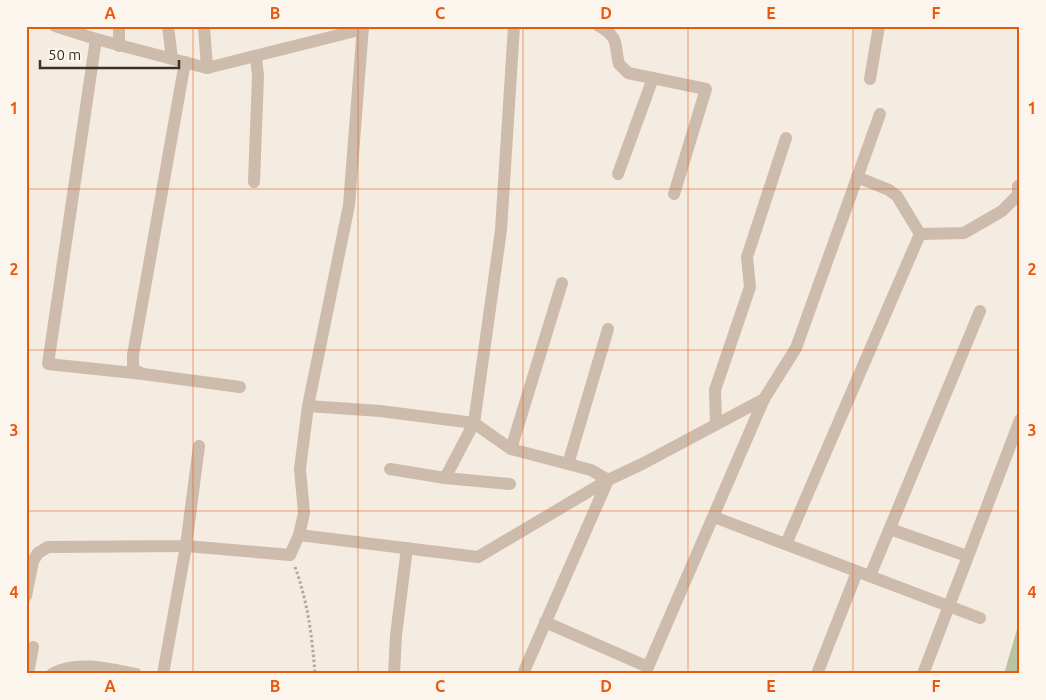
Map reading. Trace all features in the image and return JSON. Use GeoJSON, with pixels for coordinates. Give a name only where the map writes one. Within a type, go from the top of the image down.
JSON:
{"type":"FeatureCollection","features":[{"type":"Feature","properties":{"kind":"street"},"geometry":{"type":"LineString","coordinates":[[26,596],[33,561],[38,552],[48,547],[186,546],[290,555],[299,535],[304,513],[300,469],[308,406],[349,205],[363,28],[256,57],[207,68],[119,46],[55,26]]}},
{"type":"Feature","properties":{"kind":"street"},"geometry":{"type":"LineString","coordinates":[[119,26],[119,46]]}},
{"type":"Feature","properties":{"kind":"street"},"geometry":{"type":"LineString","coordinates":[[143,374],[134,369],[132,355],[178,61],[168,26]]}},
{"type":"Feature","properties":{"kind":"street"},"geometry":{"type":"LineString","coordinates":[[204,26],[207,68]]}},
{"type":"Feature","properties":{"kind":"street"},"geometry":{"type":"LineString","coordinates":[[445,478],[474,423],[501,230],[514,26]]}},
{"type":"Feature","properties":{"kind":"street"},"geometry":{"type":"LineString","coordinates":[[599,26],[613,35],[617,42],[618,64],[628,73],[706,89],[674,194]]}},
{"type":"Feature","properties":{"kind":"street"},"geometry":{"type":"LineString","coordinates":[[870,79],[879,26]]}},
{"type":"Feature","properties":{"kind":"street"},"geometry":{"type":"LineString","coordinates":[[96,39],[48,364],[240,387]]}},
{"type":"Feature","properties":{"kind":"street"},"geometry":{"type":"LineString","coordinates":[[254,182],[258,76],[256,57]]}},
{"type":"Feature","properties":{"kind":"street"},"geometry":{"type":"LineString","coordinates":[[618,174],[653,78]]}},
{"type":"Feature","properties":{"kind":"street"},"geometry":{"type":"LineString","coordinates":[[545,622],[651,672],[764,399],[796,348],[880,114]]}},
{"type":"Feature","properties":{"kind":"street"},"geometry":{"type":"LineString","coordinates":[[716,424],[715,390],[750,287],[747,257],[786,138]]}},
{"type":"Feature","properties":{"kind":"street"},"geometry":{"type":"LineString","coordinates":[[857,177],[889,190],[896,196],[920,234]]}},
{"type":"Feature","properties":{"kind":"street"},"geometry":{"type":"LineString","coordinates":[[920,234],[964,233],[1002,211],[1018,195],[1018,186]]}},
{"type":"Feature","properties":{"kind":"street"},"geometry":{"type":"LineString","coordinates":[[786,544],[920,234]]}},
{"type":"Feature","properties":{"kind":"street"},"geometry":{"type":"LineString","coordinates":[[511,449],[562,283]]}},
{"type":"Feature","properties":{"kind":"street"},"geometry":{"type":"LineString","coordinates":[[870,576],[980,312]]}},
{"type":"Feature","properties":{"kind":"street"},"geometry":{"type":"LineString","coordinates":[[568,464],[608,329]]}},
{"type":"Feature","properties":{"kind":"street"},"geometry":{"type":"LineString","coordinates":[[299,535],[478,557],[608,480],[764,399]]}},
{"type":"Feature","properties":{"kind":"street"},"geometry":{"type":"LineString","coordinates":[[308,406],[380,411],[474,423],[511,449],[592,470],[608,480]]}},
{"type":"Feature","properties":{"kind":"street"},"geometry":{"type":"LineString","coordinates":[[923,674],[947,606],[1020,420]]}},
{"type":"Feature","properties":{"kind":"street"},"geometry":{"type":"LineString","coordinates":[[163,674],[186,546],[199,446]]}},
{"type":"Feature","properties":{"kind":"street"},"geometry":{"type":"LineString","coordinates":[[390,469],[445,478],[510,484]]}},
{"type":"Feature","properties":{"kind":"street"},"geometry":{"type":"LineString","coordinates":[[524,674],[608,480]]}},
{"type":"Feature","properties":{"kind":"street"},"geometry":{"type":"LineString","coordinates":[[714,517],[980,618]]}},
{"type":"Feature","properties":{"kind":"street"},"geometry":{"type":"LineString","coordinates":[[890,529],[967,556]]}},
{"type":"Feature","properties":{"kind":"street"},"geometry":{"type":"LineString","coordinates":[[394,674],[396,635],[407,548]]}},
{"type":"Feature","properties":{"kind":"street"},"geometry":{"type":"LineString","coordinates":[[817,674],[858,572]]}},
{"type":"Feature","properties":{"kind":"street"},"geometry":{"type":"LineString","coordinates":[[28,674],[33,647]]}},
{"type":"Feature","properties":{"kind":"street"},"geometry":{"type":"LineString","coordinates":[[52,674],[74,668],[99,667],[136,674]]}},
{"type":"Feature","properties":{"kind":"path"},"geometry":{"type":"LineString","coordinates":[[290,555],[304,594],[312,639],[315,674]]}},
{"type":"Feature","properties":{"kind":"green space"},"geometry":{"type":"Polygon","coordinates":[[[1020,619],[1020,674],[1004,674],[1020,619]]]}}]}
